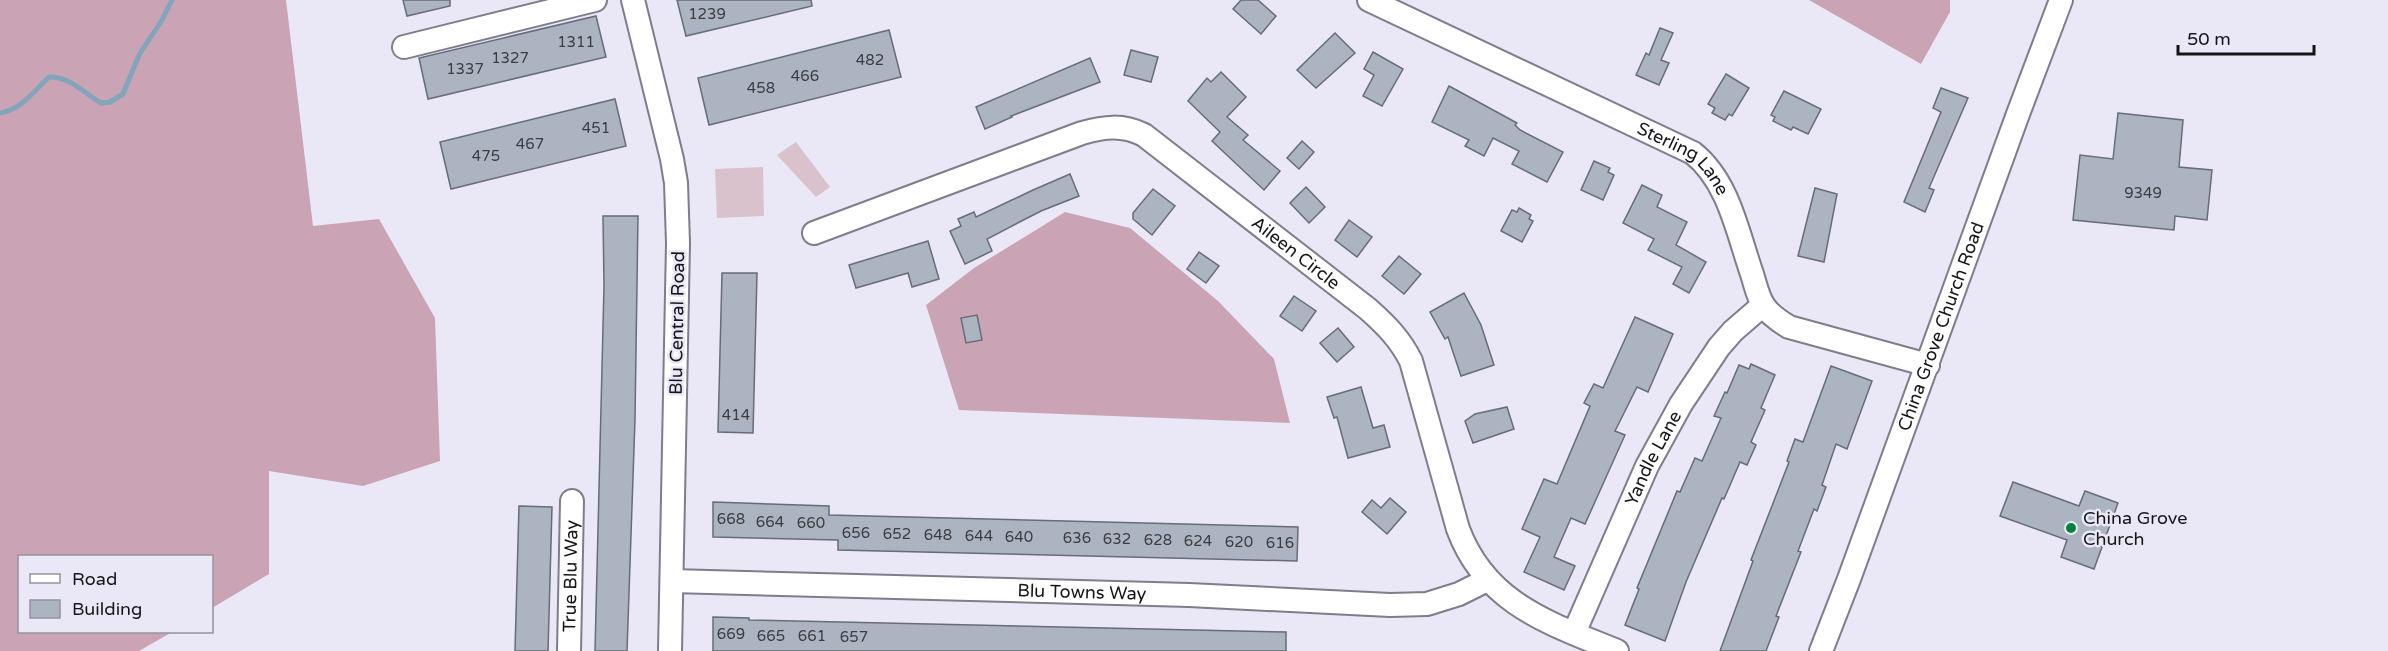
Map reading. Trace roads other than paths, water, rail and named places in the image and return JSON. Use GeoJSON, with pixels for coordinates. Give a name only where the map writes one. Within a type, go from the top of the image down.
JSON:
{"type":"FeatureCollection","features":[{"type":"Feature","properties":{"kind":"street"},"geometry":{"type":"LineString","coordinates":[[404,47],[595,0]]}},
{"type":"Feature","properties":{"kind":"street","name":"Blu Central Road"},"geometry":{"type":"LineString","coordinates":[[633,0],[676,183],[678,243],[670,651]]}},
{"type":"Feature","properties":{"kind":"street","name":"Sterling Lane"},"geometry":{"type":"LineString","coordinates":[[1370,0],[1693,153],[1715,174],[1764,305],[1771,315],[1788,327],[1928,365]]}},
{"type":"Feature","properties":{"kind":"street","name":"China Grove Church Road"},"geometry":{"type":"LineString","coordinates":[[1821,651],[2061,0]]}},
{"type":"Feature","properties":{"kind":"street","name":"Aileen Circle"},"geometry":{"type":"LineString","coordinates":[[814,233],[1082,133],[1117,126],[1132,129],[1144,135],[1368,309],[1390,329],[1403,345],[1418,384],[1464,545],[1487,580],[1520,608],[1617,651]]}},
{"type":"Feature","properties":{"kind":"street","name":"Yandle Lane"},"geometry":{"type":"LineString","coordinates":[[1574,633],[1647,466],[1681,404],[1719,347],[1733,331],[1764,305]]}},
{"type":"Feature","properties":{"kind":"street","name":"True Blu Way"},"geometry":{"type":"LineString","coordinates":[[569,651],[572,501]]}},
{"type":"Feature","properties":{"kind":"street","name":"Blu Towns Way"},"geometry":{"type":"LineString","coordinates":[[672,581],[1189,595],[1390,605],[1427,603],[1459,594],[1487,580]]}},
{"type":"Feature","properties":{"kind":"waterway"},"geometry":{"type":"LineString","coordinates":[[0,113],[21,104],[49,77],[70,82],[101,103],[110,102],[123,94],[139,55],[172,0]]}},
{"type":"Feature","properties":{"kind":"place","name":"China Grove Church"},"geometry":{"type":"Point","coordinates":[2071,528]}}]}
